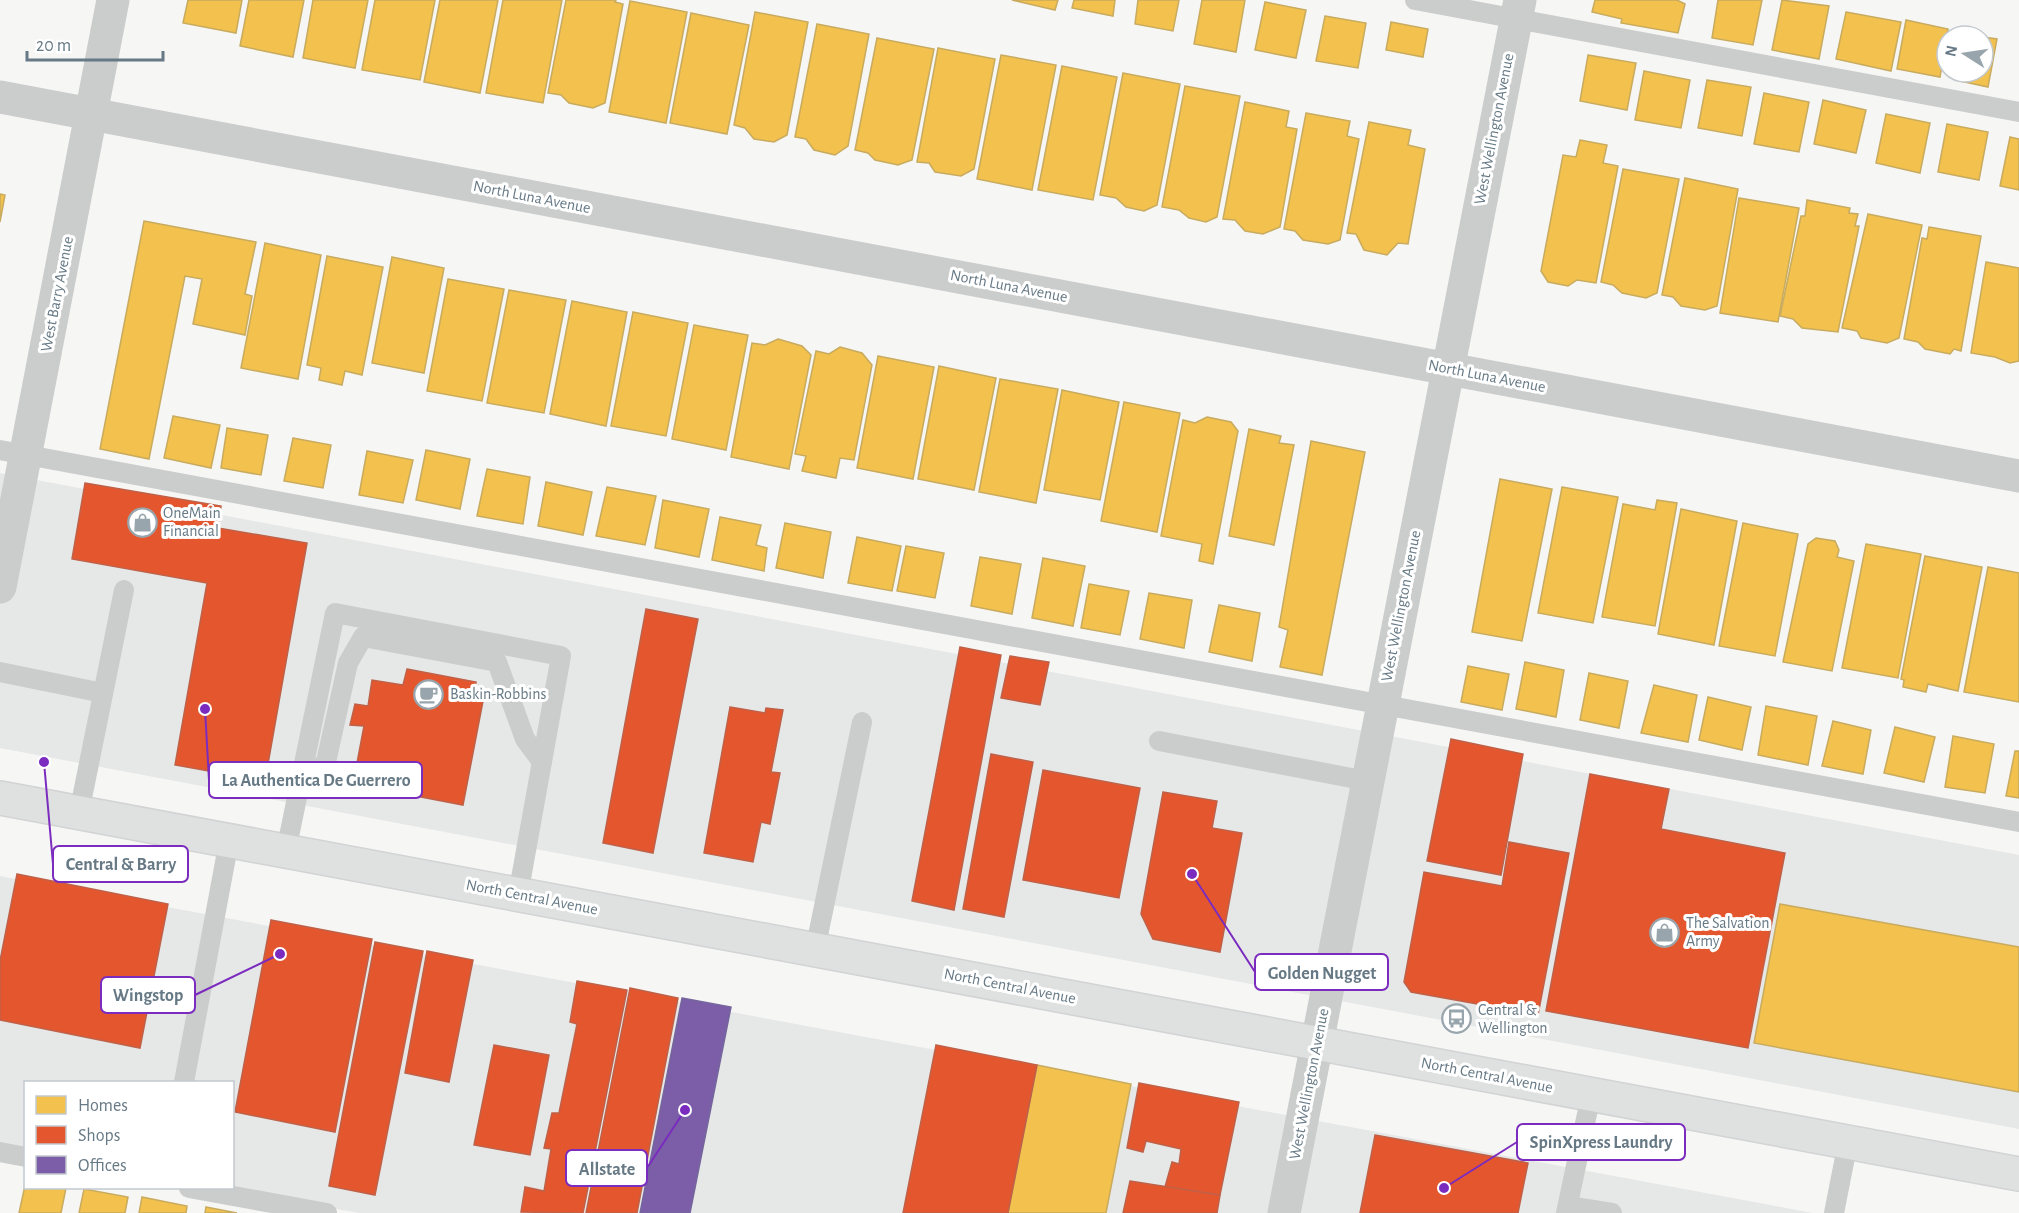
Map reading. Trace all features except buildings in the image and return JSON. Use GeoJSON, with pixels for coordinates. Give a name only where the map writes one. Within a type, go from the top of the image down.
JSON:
{"type":"FeatureCollection","features":[{"type":"Feature","properties":{"kind":"main road","name":"North Central Avenue"},"geometry":{"type":"LineString","coordinates":[[0,798],[2019,1174]]}},
{"type":"Feature","properties":{"kind":"street","name":"West Barry Avenue"},"geometry":{"type":"LineString","coordinates":[[0,587],[13,452],[91,114],[113,0]]}},
{"type":"Feature","properties":{"kind":"street","name":"West Wellington Avenue"},"geometry":{"type":"LineString","coordinates":[[1284,1213],[1518,9]]}},
{"type":"Feature","properties":{"kind":"street","name":"North Luna Avenue"},"geometry":{"type":"LineString","coordinates":[[0,97],[2019,476]]}},
{"type":"Feature","properties":{"kind":"lane"},"geometry":{"type":"LineString","coordinates":[[1415,0],[1518,9],[2019,112]]}},
{"type":"Feature","properties":{"kind":"lane"},"geometry":{"type":"LineString","coordinates":[[13,452],[2019,822]]}},
{"type":"Feature","properties":{"kind":"lane"},"geometry":{"type":"LineString","coordinates":[[79,813],[124,590]]}},
{"type":"Feature","properties":{"kind":"lane"},"geometry":{"type":"LineString","coordinates":[[286,851],[335,613],[561,656],[518,895]]}},
{"type":"Feature","properties":{"kind":"lane"},"geometry":{"type":"LineString","coordinates":[[299,787],[326,762],[348,663],[363,637],[497,662],[525,739],[542,762]]}},
{"type":"Feature","properties":{"kind":"lane"},"geometry":{"type":"LineString","coordinates":[[0,672],[103,693]]}},
{"type":"Feature","properties":{"kind":"lane"},"geometry":{"type":"LineString","coordinates":[[815,950],[862,722]]}},
{"type":"Feature","properties":{"kind":"lane"},"geometry":{"type":"LineString","coordinates":[[1159,741],[1367,781]]}},
{"type":"Feature","properties":{"kind":"lane"},"geometry":{"type":"LineString","coordinates":[[184,1081],[229,841]]}},
{"type":"Feature","properties":{"kind":"lane"},"geometry":{"type":"LineString","coordinates":[[1592,1095],[1567,1210],[1612,1213]]}},
{"type":"Feature","properties":{"kind":"lane"},"geometry":{"type":"LineString","coordinates":[[1834,1213],[1848,1142]]}},
{"type":"Feature","properties":{"kind":"lane"},"geometry":{"type":"LineString","coordinates":[[0,1152],[24,1157]]}},
{"type":"Feature","properties":{"kind":"lane"},"geometry":{"type":"LineString","coordinates":[[195,1189],[327,1213]]}},
{"type":"Feature","properties":{"kind":"shaded area"},"geometry":{"type":"Polygon","coordinates":[[[0,473],[2019,855],[2019,1129],[0,748],[0,473]]]}},
{"type":"Feature","properties":{"kind":"shaded area"},"geometry":{"type":"Polygon","coordinates":[[[0,876],[1813,1213],[359,1213],[227,1189],[234,1189],[234,1081],[24,1081],[24,1151],[0,1146],[0,876]]]}},
{"type":"Feature","properties":{"kind":"place","name":"OneMain Financial"},"geometry":{"type":"Point","coordinates":[142,522]}},
{"type":"Feature","properties":{"kind":"place","name":"Baskin-Robbins"},"geometry":{"type":"Point","coordinates":[429,694]}},
{"type":"Feature","properties":{"kind":"place","name":"La Authentica De Guerrero"},"geometry":{"type":"Point","coordinates":[205,709]}},
{"type":"Feature","properties":{"kind":"place","name":"Central & Barry"},"geometry":{"type":"Point","coordinates":[44,762]}},
{"type":"Feature","properties":{"kind":"place","name":"Golden Nugget"},"geometry":{"type":"Point","coordinates":[1192,874]}},
{"type":"Feature","properties":{"kind":"place","name":"The Salvation Army"},"geometry":{"type":"Point","coordinates":[1665,932]}},
{"type":"Feature","properties":{"kind":"place","name":"Wingstop"},"geometry":{"type":"Point","coordinates":[280,954]}},
{"type":"Feature","properties":{"kind":"place","name":"Central & Wellington"},"geometry":{"type":"Point","coordinates":[1457,1019]}},
{"type":"Feature","properties":{"kind":"place","name":"Allstate"},"geometry":{"type":"Point","coordinates":[685,1110]}},
{"type":"Feature","properties":{"kind":"place","name":"SpinXpress Laundry"},"geometry":{"type":"Point","coordinates":[1444,1188]}}]}
